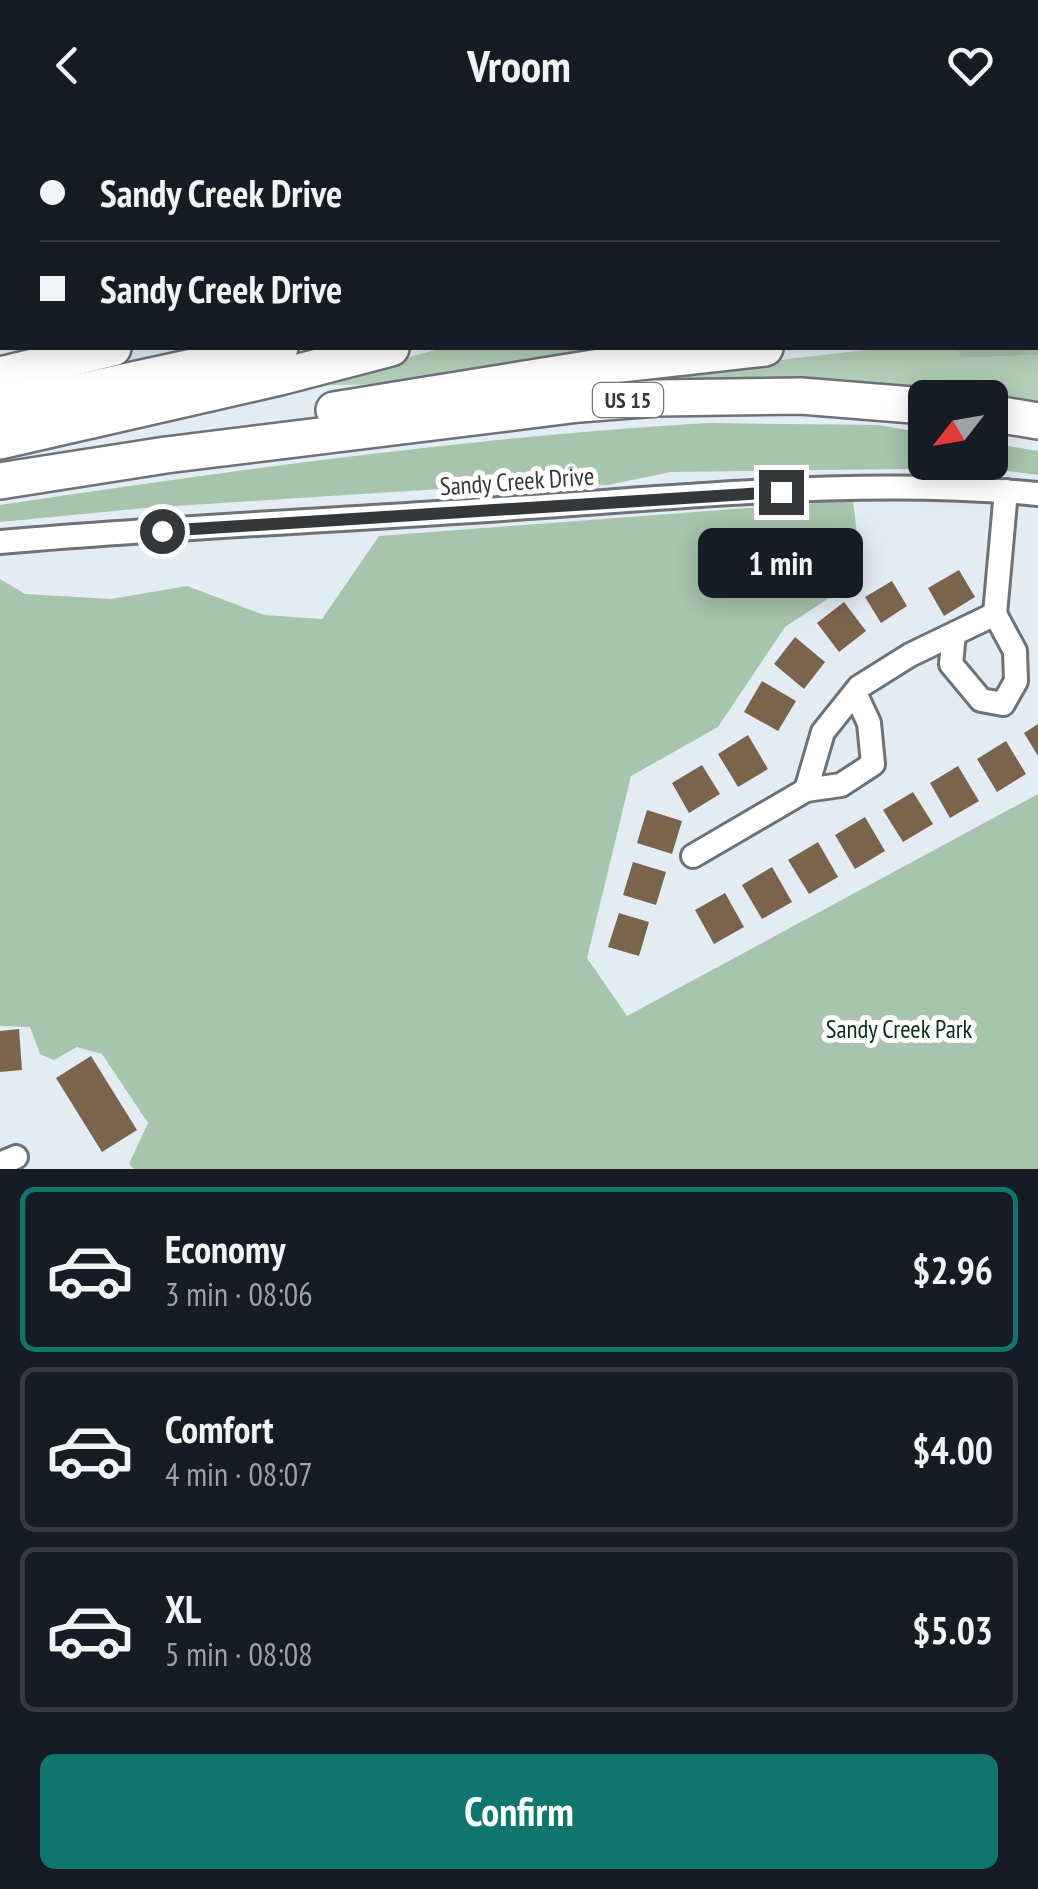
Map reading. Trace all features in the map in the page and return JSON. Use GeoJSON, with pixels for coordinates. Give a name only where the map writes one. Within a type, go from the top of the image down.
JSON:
{"type":"FeatureCollection","features":[{"type":"Feature","properties":{"kind":"highway"},"geometry":{"type":"LineString","coordinates":[[0,375],[105,350]]}},
{"type":"Feature","properties":{"kind":"highway"},"geometry":{"type":"LineString","coordinates":[[0,409],[271,350]]}},
{"type":"Feature","properties":{"kind":"highway"},"geometry":{"type":"LineString","coordinates":[[0,441],[383,350]]}},
{"type":"Feature","properties":{"kind":"highway"},"geometry":{"type":"LineString","coordinates":[[3,481],[30,470],[329,411],[612,365],[746,350]]}},
{"type":"Feature","properties":{"kind":"highway","name":"US 15"},"geometry":{"type":"LineString","coordinates":[[3,481],[203,450],[579,404],[656,398],[801,396],[908,405]]}},
{"type":"Feature","properties":{"kind":"highway"},"geometry":{"type":"LineString","coordinates":[[1008,415],[1038,421]]}},
{"type":"Feature","properties":{"kind":"street","name":"Sandy Creek Drive"},"geometry":{"type":"LineString","coordinates":[[0,542],[859,488],[952,487],[1038,494]]}},
{"type":"Feature","properties":{"kind":"street"},"geometry":{"type":"LineString","coordinates":[[954,634],[951,664],[981,700],[1003,704],[1016,681],[1015,651],[995,614],[1006,491]]}},
{"type":"Feature","properties":{"kind":"street"},"geometry":{"type":"LineString","coordinates":[[806,790],[823,732],[854,692],[910,655],[995,614]]}},
{"type":"Feature","properties":{"kind":"street"},"geometry":{"type":"LineString","coordinates":[[693,856],[806,790],[841,785],[873,764],[869,723],[854,692]]}},
{"type":"Feature","properties":{"kind":"green space"},"geometry":{"type":"Polygon","coordinates":[[[436,350],[632,350],[403,384],[330,385],[223,407],[436,350]]]}},
{"type":"Feature","properties":{"kind":"green space"},"geometry":{"type":"Polygon","coordinates":[[[866,350],[958,350],[962,358],[1038,355],[1038,405],[1008,401],[1008,380],[908,380],[908,389],[682,384],[682,371],[866,350]]]}},
{"type":"Feature","properties":{"kind":"green space"},"geometry":{"type":"Polygon","coordinates":[[[958,350],[1038,350],[1038,355],[961,358],[958,350]]]}},
{"type":"Feature","properties":{"kind":"green space"},"geometry":{"type":"Polygon","coordinates":[[[708,423],[879,425],[908,430],[908,469],[671,472],[608,485],[473,487],[145,508],[0,522],[0,505],[353,456],[708,423]]]}},
{"type":"Feature","properties":{"kind":"green space"},"geometry":{"type":"Polygon","coordinates":[[[1008,446],[1038,451],[1038,475],[1008,471],[1008,446]]]}},
{"type":"Feature","properties":{"kind":"green space","name":"Sandy Creek Park"},"geometry":{"type":"Polygon","coordinates":[[[853,500],[862,576],[785,627],[718,727],[631,776],[587,958],[627,1016],[1038,794],[1038,1169],[134,1169],[129,1164],[148,1123],[102,1054],[77,1047],[54,1060],[40,1054],[30,1027],[0,1026],[0,579],[25,594],[111,599],[187,586],[264,615],[322,619],[379,536],[853,500]]]}},
{"type":"Feature","properties":{"kind":"building"},"geometry":{"type":"Polygon","coordinates":[[[959,570],[975,597],[944,616],[928,588],[959,570]]]}},
{"type":"Feature","properties":{"kind":"building"},"geometry":{"type":"Polygon","coordinates":[[[892,581],[907,606],[881,623],[865,597],[892,581]]]}},
{"type":"Feature","properties":{"kind":"building"},"geometry":{"type":"Polygon","coordinates":[[[844,602],[866,631],[839,652],[817,623],[844,602]]]}},
{"type":"Feature","properties":{"kind":"building"},"geometry":{"type":"Polygon","coordinates":[[[795,637],[825,662],[804,689],[774,664],[795,637]]]}},
{"type":"Feature","properties":{"kind":"building"},"geometry":{"type":"Polygon","coordinates":[[[762,681],[796,701],[778,731],[744,712],[762,681]]]}},
{"type":"Feature","properties":{"kind":"building"},"geometry":{"type":"Polygon","coordinates":[[[1038,724],[1038,756],[1024,733],[1038,724]]]}},
{"type":"Feature","properties":{"kind":"building"},"geometry":{"type":"Polygon","coordinates":[[[748,735],[768,769],[738,787],[718,754],[748,735]]]}},
{"type":"Feature","properties":{"kind":"building"},"geometry":{"type":"Polygon","coordinates":[[[1006,741],[1026,774],[997,792],[977,759],[1006,741]]]}},
{"type":"Feature","properties":{"kind":"building"},"geometry":{"type":"Polygon","coordinates":[[[702,765],[720,794],[689,813],[672,783],[702,765]]]}},
{"type":"Feature","properties":{"kind":"building"},"geometry":{"type":"Polygon","coordinates":[[[958,766],[979,801],[950,818],[930,783],[958,766]]]}},
{"type":"Feature","properties":{"kind":"building"},"geometry":{"type":"Polygon","coordinates":[[[913,792],[933,824],[903,842],[883,810],[913,792]]]}},
{"type":"Feature","properties":{"kind":"building"},"geometry":{"type":"Polygon","coordinates":[[[647,810],[682,821],[672,854],[637,843],[647,810]]]}},
{"type":"Feature","properties":{"kind":"building"},"geometry":{"type":"Polygon","coordinates":[[[865,817],[885,851],[855,869],[835,835],[865,817]]]}},
{"type":"Feature","properties":{"kind":"building"},"geometry":{"type":"Polygon","coordinates":[[[818,842],[838,877],[809,894],[788,860],[818,842]]]}},
{"type":"Feature","properties":{"kind":"building"},"geometry":{"type":"Polygon","coordinates":[[[633,862],[666,872],[656,905],[623,895],[633,862]]]}},
{"type":"Feature","properties":{"kind":"building"},"geometry":{"type":"Polygon","coordinates":[[[772,867],[792,902],[762,919],[742,885],[772,867]]]}},
{"type":"Feature","properties":{"kind":"building"},"geometry":{"type":"Polygon","coordinates":[[[725,893],[744,927],[714,944],[695,910],[725,893]]]}},
{"type":"Feature","properties":{"kind":"building"},"geometry":{"type":"Polygon","coordinates":[[[619,913],[649,922],[639,956],[608,947],[619,913]]]}},
{"type":"Feature","properties":{"kind":"building"},"geometry":{"type":"Polygon","coordinates":[[[19,1029],[22,1070],[0,1072],[0,1031],[19,1029]]]}},
{"type":"Feature","properties":{"kind":"building"},"geometry":{"type":"Polygon","coordinates":[[[91,1056],[137,1130],[102,1152],[56,1078],[91,1056]]]}},
{"type":"Feature","properties":{"kind":"route"},"geometry":{"type":"LineString","coordinates":[[162,531],[781,492]]}}]}
